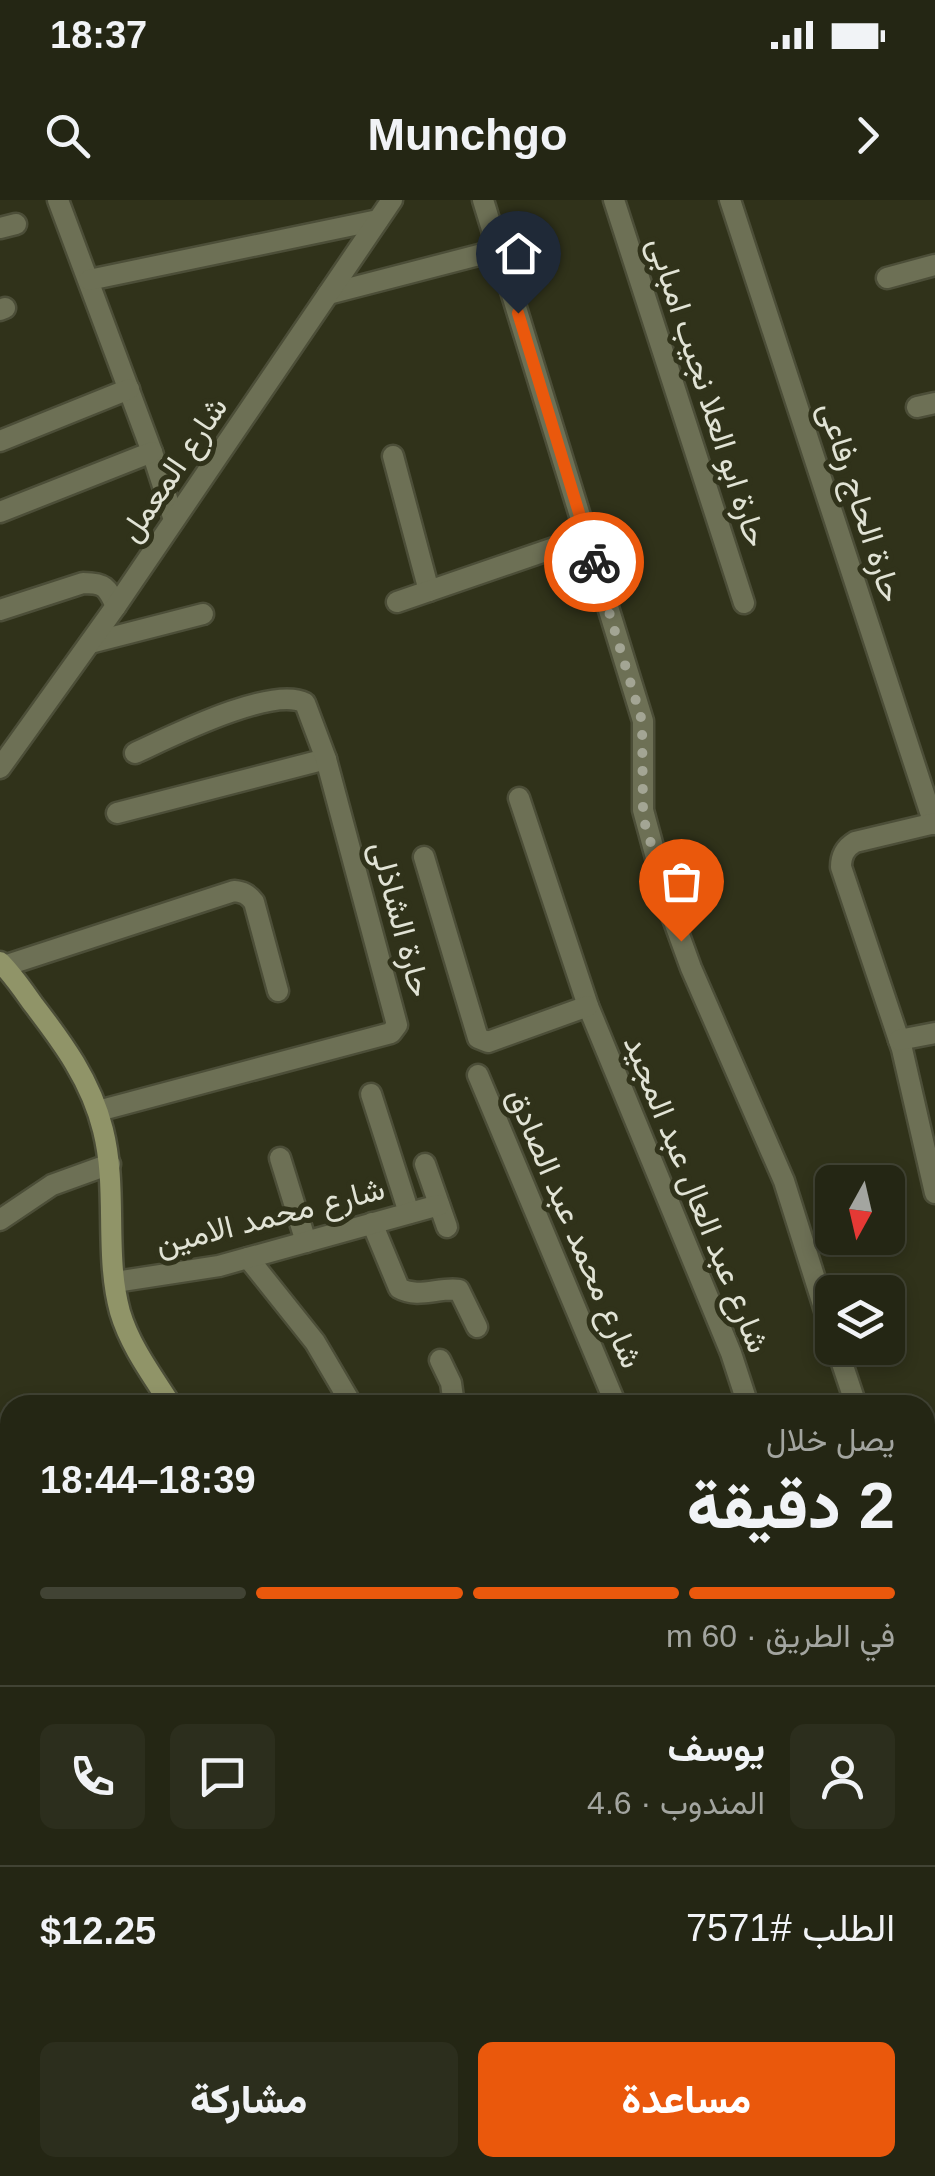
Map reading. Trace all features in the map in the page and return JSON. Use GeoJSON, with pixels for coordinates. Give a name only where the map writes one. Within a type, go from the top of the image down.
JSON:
{"type":"FeatureCollection","features":[{"type":"Feature","properties":{"kind":"street"},"geometry":{"type":"LineString","coordinates":[[58,200],[174,520]]}},
{"type":"Feature","properties":{"kind":"street","name":"شارع المعمل"},"geometry":{"type":"LineString","coordinates":[[1,765],[116,606],[392,200]]}},
{"type":"Feature","properties":{"kind":"street"},"geometry":{"type":"LineString","coordinates":[[484,200],[642,721],[643,810],[671,914],[784,1182],[815,1280]]}},
{"type":"Feature","properties":{"kind":"street","name":"حارة ابو العلا نجيب امبابى"},"geometry":{"type":"LineString","coordinates":[[614,200],[744,604]]}},
{"type":"Feature","properties":{"kind":"street","name":"حارة الحاج رفاعى"},"geometry":{"type":"LineString","coordinates":[[730,200],[935,824]]}},
{"type":"Feature","properties":{"kind":"street"},"geometry":{"type":"LineString","coordinates":[[89,280],[378,220]]}},
{"type":"Feature","properties":{"kind":"street"},"geometry":{"type":"LineString","coordinates":[[328,294],[498,250]]}},
{"type":"Feature","properties":{"kind":"street"},"geometry":{"type":"LineString","coordinates":[[887,278],[935,265]]}},
{"type":"Feature","properties":{"kind":"street"},"geometry":{"type":"LineString","coordinates":[[0,441],[129,389]]}},
{"type":"Feature","properties":{"kind":"street"},"geometry":{"type":"LineString","coordinates":[[0,512],[152,452]]}},
{"type":"Feature","properties":{"kind":"street"},"geometry":{"type":"LineString","coordinates":[[393,456],[429,591]]}},
{"type":"Feature","properties":{"kind":"street"},"geometry":{"type":"LineString","coordinates":[[398,602],[586,537]]}},
{"type":"Feature","properties":{"kind":"street"},"geometry":{"type":"LineString","coordinates":[[0,610],[83,583],[107,588],[116,606]]}},
{"type":"Feature","properties":{"kind":"street"},"geometry":{"type":"LineString","coordinates":[[90,643],[204,614]]}},
{"type":"Feature","properties":{"kind":"street","name":"حارة الشاذلى"},"geometry":{"type":"LineString","coordinates":[[98,1112],[391,1033],[397,1019],[326,759],[305,703],[291,698],[226,713],[135,753]]}},
{"type":"Feature","properties":{"kind":"street"},"geometry":{"type":"LineString","coordinates":[[117,814],[326,759]]}},
{"type":"Feature","properties":{"kind":"street","name":"شارع عبد العال عبد المجيد"},"geometry":{"type":"LineString","coordinates":[[519,798],[588,1006],[731,1352],[745,1395]]}},
{"type":"Feature","properties":{"kind":"street"},"geometry":{"type":"LineString","coordinates":[[935,824],[855,842],[843,852],[842,867],[930,1143],[935,1193]]}},
{"type":"Feature","properties":{"kind":"street","name":"شارع عبد العال عبد المجيد"},"geometry":{"type":"LineString","coordinates":[[424,857],[478,1038],[488,1042],[588,1006]]}},
{"type":"Feature","properties":{"kind":"street"},"geometry":{"type":"LineString","coordinates":[[165,1395],[126,1330],[115,1282],[110,1164],[98,1112],[67,1048],[2,964],[234,891],[246,893],[254,902],[278,991]]}},
{"type":"Feature","properties":{"kind":"street"},"geometry":{"type":"LineString","coordinates":[[899,1040],[935,1033]]}},
{"type":"Feature","properties":{"kind":"street","name":"شارع محمد عبد الصادق"},"geometry":{"type":"LineString","coordinates":[[478,1075],[612,1395]]}},
{"type":"Feature","properties":{"kind":"street"},"geometry":{"type":"LineString","coordinates":[[370,1094],[409,1213]]}},
{"type":"Feature","properties":{"kind":"street"},"geometry":{"type":"LineString","coordinates":[[280,1158],[306,1242]]}},
{"type":"Feature","properties":{"kind":"street"},"geometry":{"type":"LineString","coordinates":[[0,1220],[52,1185],[110,1164]]}},
{"type":"Feature","properties":{"kind":"street"},"geometry":{"type":"LineString","coordinates":[[426,1164],[447,1227]]}},
{"type":"Feature","properties":{"kind":"street","name":"شارع محمد الامين"},"geometry":{"type":"LineString","coordinates":[[115,1282],[219,1266],[440,1205]]}},
{"type":"Feature","properties":{"kind":"street"},"geometry":{"type":"LineString","coordinates":[[372,1223],[399,1288],[414,1294],[456,1288],[477,1327]]}},
{"type":"Feature","properties":{"kind":"street"},"geometry":{"type":"LineString","coordinates":[[248,1258],[316,1342],[346,1395]]}},
{"type":"Feature","properties":{"kind":"street"},"geometry":{"type":"LineString","coordinates":[[440,1360],[453,1395]]}},
{"type":"Feature","properties":{"kind":"street"},"geometry":{"type":"LineString","coordinates":[[843,1365],[853,1395]]}},
{"type":"Feature","properties":{"kind":"way so far"},"geometry":{"type":"LineString","coordinates":[[594,562],[642,721],[645,824],[681,941]]}},
{"type":"Feature","properties":{"kind":"route"},"geometry":{"type":"LineString","coordinates":[[518,313],[594,562]]}}]}
